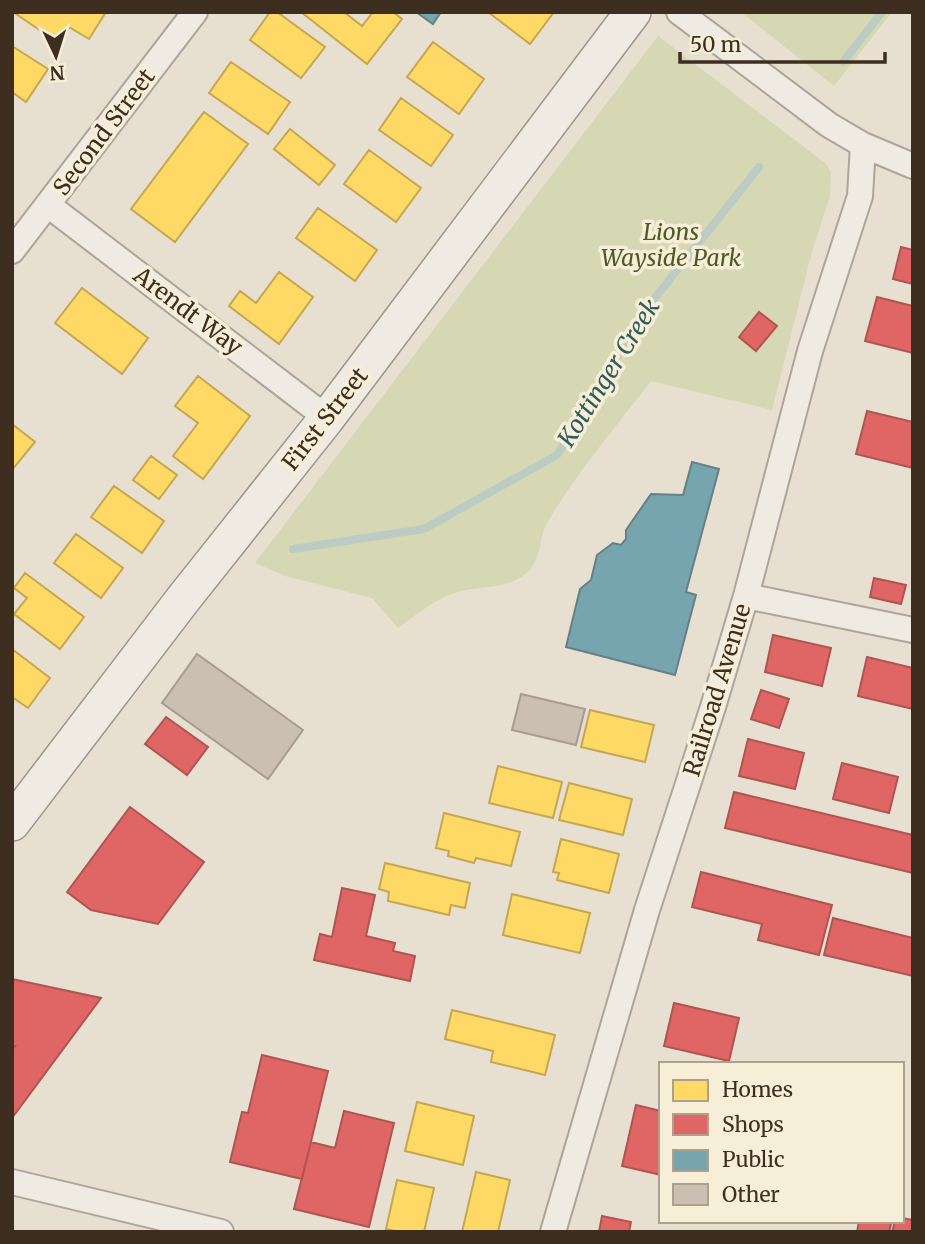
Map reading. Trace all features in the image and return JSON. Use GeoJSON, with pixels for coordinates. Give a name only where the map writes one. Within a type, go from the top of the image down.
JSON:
{"type":"FeatureCollection","features":[{"type":"Feature","properties":{"kind":"street","name":"Second Street"},"geometry":{"type":"LineString","coordinates":[[12,251],[195,12]]}},
{"type":"Feature","properties":{"kind":"street","name":"First Street"},"geometry":{"type":"LineString","coordinates":[[12,823],[184,598],[327,418],[633,12]]}},
{"type":"Feature","properties":{"kind":"street"},"geometry":{"type":"LineString","coordinates":[[679,12],[829,125],[863,145],[913,166]]}},
{"type":"Feature","properties":{"kind":"street","name":"Railroad Avenue"},"geometry":{"type":"LineString","coordinates":[[553,1232],[647,910],[746,596],[810,351],[859,196],[863,145]]}},
{"type":"Feature","properties":{"kind":"street","name":"Arendt Way"},"geometry":{"type":"LineString","coordinates":[[48,205],[327,418]]}},
{"type":"Feature","properties":{"kind":"street"},"geometry":{"type":"LineString","coordinates":[[746,596],[913,630]]}},
{"type":"Feature","properties":{"kind":"street"},"geometry":{"type":"LineString","coordinates":[[12,1182],[221,1232]]}},
{"type":"Feature","properties":{"kind":"green space"},"geometry":{"type":"Polygon","coordinates":[[[741,12],[892,12],[834,86],[741,12]]]}},
{"type":"Feature","properties":{"kind":"green space","name":"Lions Wayside Park"},"geometry":{"type":"Polygon","coordinates":[[[658,36],[825,163],[831,172],[830,196],[811,255],[772,410],[651,381],[559,504],[544,529],[537,557],[524,575],[498,586],[461,591],[445,597],[398,628],[372,598],[285,576],[255,563],[658,36]]]}},
{"type":"Feature","properties":{"kind":"building: Homes"},"geometry":{"type":"Polygon","coordinates":[[[13,12],[106,12],[89,39],[69,27],[59,43],[13,12]]]}},
{"type":"Feature","properties":{"kind":"building: Homes"},"geometry":{"type":"Polygon","coordinates":[[[270,12],[277,12],[325,47],[301,78],[250,40],[270,12]]]}},
{"type":"Feature","properties":{"kind":"building: Homes"},"geometry":{"type":"Polygon","coordinates":[[[301,12],[344,12],[362,26],[373,12],[393,12],[402,19],[367,64],[301,12]]]}},
{"type":"Feature","properties":{"kind":"building: Homes"},"geometry":{"type":"Polygon","coordinates":[[[488,12],[554,12],[530,44],[488,12]]]}},
{"type":"Feature","properties":{"kind":"building: Homes"},"geometry":{"type":"Polygon","coordinates":[[[433,42],[484,79],[459,114],[407,77],[433,42]]]}},
{"type":"Feature","properties":{"kind":"building: Homes"},"geometry":{"type":"Polygon","coordinates":[[[12,46],[48,69],[26,102],[12,92],[12,46]]]}},
{"type":"Feature","properties":{"kind":"building: Homes"},"geometry":{"type":"Polygon","coordinates":[[[231,62],[290,102],[268,134],[209,93],[231,62]]]}},
{"type":"Feature","properties":{"kind":"building: Homes"},"geometry":{"type":"Polygon","coordinates":[[[401,98],[453,135],[431,166],[379,130],[401,98]]]}},
{"type":"Feature","properties":{"kind":"building: Homes"},"geometry":{"type":"Polygon","coordinates":[[[204,112],[248,144],[175,242],[131,209],[204,112]]]}},
{"type":"Feature","properties":{"kind":"building: Homes"},"geometry":{"type":"Polygon","coordinates":[[[290,129],[335,165],[319,185],[274,149],[290,129]]]}},
{"type":"Feature","properties":{"kind":"building: Homes"},"geometry":{"type":"Polygon","coordinates":[[[369,150],[421,188],[396,222],[344,184],[369,150]]]}},
{"type":"Feature","properties":{"kind":"building: Homes"},"geometry":{"type":"Polygon","coordinates":[[[318,208],[377,250],[355,281],[296,238],[318,208]]]}},
{"type":"Feature","properties":{"kind":"building: Homes"},"geometry":{"type":"Polygon","coordinates":[[[279,272],[313,297],[279,344],[229,306],[240,291],[256,303],[279,272]]]}},
{"type":"Feature","properties":{"kind":"building: Homes"},"geometry":{"type":"Polygon","coordinates":[[[82,288],[148,338],[122,374],[55,323],[82,288]]]}},
{"type":"Feature","properties":{"kind":"building: Homes"},"geometry":{"type":"Polygon","coordinates":[[[198,376],[250,416],[203,479],[173,456],[198,423],[175,406],[198,376]]]}},
{"type":"Feature","properties":{"kind":"building: Homes"},"geometry":{"type":"Polygon","coordinates":[[[12,424],[35,442],[12,470],[12,424]]]}},
{"type":"Feature","properties":{"kind":"building: Homes"},"geometry":{"type":"Polygon","coordinates":[[[151,456],[177,475],[159,499],[133,480],[151,456]]]}},
{"type":"Feature","properties":{"kind":"building: Homes"},"geometry":{"type":"Polygon","coordinates":[[[114,486],[164,521],[142,553],[91,517],[114,486]]]}},
{"type":"Feature","properties":{"kind":"building: Homes"},"geometry":{"type":"Polygon","coordinates":[[[76,534],[123,568],[101,598],[54,563],[76,534]]]}},
{"type":"Feature","properties":{"kind":"building: Homes"},"geometry":{"type":"Polygon","coordinates":[[[25,573],[84,617],[60,649],[14,614],[27,598],[14,588],[25,573]]]}},
{"type":"Feature","properties":{"kind":"building: Homes"},"geometry":{"type":"Polygon","coordinates":[[[12,649],[50,678],[28,708],[12,697],[12,649]]]}},
{"type":"Feature","properties":{"kind":"building: Homes"},"geometry":{"type":"Polygon","coordinates":[[[590,710],[654,725],[645,762],[581,747],[590,710]]]}},
{"type":"Feature","properties":{"kind":"building: Homes"},"geometry":{"type":"Polygon","coordinates":[[[498,766],[562,782],[553,818],[489,803],[498,766]]]}},
{"type":"Feature","properties":{"kind":"building: Homes"},"geometry":{"type":"Polygon","coordinates":[[[569,783],[632,799],[623,835],[559,820],[569,783]]]}},
{"type":"Feature","properties":{"kind":"building: Homes"},"geometry":{"type":"Polygon","coordinates":[[[444,813],[520,832],[511,866],[476,858],[474,863],[448,856],[449,851],[436,848],[444,813]]]}},
{"type":"Feature","properties":{"kind":"building: Homes"},"geometry":{"type":"Polygon","coordinates":[[[561,839],[619,854],[609,893],[557,880],[559,873],[553,872],[561,839]]]}},
{"type":"Feature","properties":{"kind":"building: Homes"},"geometry":{"type":"Polygon","coordinates":[[[385,863],[470,883],[465,908],[451,905],[449,915],[388,901],[389,892],[379,889],[385,863]]]}},
{"type":"Feature","properties":{"kind":"building: Homes"},"geometry":{"type":"Polygon","coordinates":[[[512,894],[590,913],[580,953],[503,935],[512,894]]]}},
{"type":"Feature","properties":{"kind":"building: Homes"},"geometry":{"type":"Polygon","coordinates":[[[452,1010],[555,1035],[545,1075],[491,1062],[493,1051],[445,1039],[452,1010]]]}},
{"type":"Feature","properties":{"kind":"building: Homes"},"geometry":{"type":"Polygon","coordinates":[[[417,1102],[474,1116],[463,1165],[405,1151],[417,1102]]]}},
{"type":"Feature","properties":{"kind":"building: Homes"},"geometry":{"type":"Polygon","coordinates":[[[476,1172],[510,1180],[498,1232],[462,1232],[476,1172]]]}},
{"type":"Feature","properties":{"kind":"building: Homes"},"geometry":{"type":"Polygon","coordinates":[[[397,1180],[434,1188],[424,1232],[386,1229],[397,1180]]]}},
{"type":"Feature","properties":{"kind":"building: Shops"},"geometry":{"type":"Polygon","coordinates":[[[901,247],[913,250],[913,284],[893,279],[901,247]]]}},
{"type":"Feature","properties":{"kind":"building: Shops"},"geometry":{"type":"Polygon","coordinates":[[[877,297],[913,306],[913,353],[865,341],[877,297]]]}},
{"type":"Feature","properties":{"kind":"building: Shops"},"geometry":{"type":"Polygon","coordinates":[[[759,312],[777,326],[756,351],[739,337],[759,312]]]}},
{"type":"Feature","properties":{"kind":"building: Shops"},"geometry":{"type":"Polygon","coordinates":[[[867,411],[913,422],[913,468],[856,454],[867,411]]]}},
{"type":"Feature","properties":{"kind":"building: Shops"},"geometry":{"type":"Polygon","coordinates":[[[874,578],[906,585],[901,604],[870,597],[874,578]]]}},
{"type":"Feature","properties":{"kind":"building: Shops"},"geometry":{"type":"Polygon","coordinates":[[[773,635],[831,648],[822,686],[765,672],[773,635]]]}},
{"type":"Feature","properties":{"kind":"building: Shops"},"geometry":{"type":"Polygon","coordinates":[[[867,657],[913,668],[913,709],[858,696],[867,657]]]}},
{"type":"Feature","properties":{"kind":"building: Shops"},"geometry":{"type":"Polygon","coordinates":[[[761,690],[789,699],[779,728],[751,719],[761,690]]]}},
{"type":"Feature","properties":{"kind":"building: Shops"},"geometry":{"type":"Polygon","coordinates":[[[166,717],[208,747],[187,775],[145,744],[166,717]]]}},
{"type":"Feature","properties":{"kind":"building: Shops"},"geometry":{"type":"Polygon","coordinates":[[[748,739],[804,753],[795,789],[739,776],[748,739]]]}},
{"type":"Feature","properties":{"kind":"building: Shops"},"geometry":{"type":"Polygon","coordinates":[[[842,763],[898,777],[889,813],[833,799],[842,763]]]}},
{"type":"Feature","properties":{"kind":"building: Shops"},"geometry":{"type":"Polygon","coordinates":[[[734,792],[913,835],[913,873],[725,828],[734,792]]]}},
{"type":"Feature","properties":{"kind":"building: Shops"},"geometry":{"type":"Polygon","coordinates":[[[130,807],[204,862],[158,924],[91,910],[67,892],[130,807]]]}},
{"type":"Feature","properties":{"kind":"building: Shops"},"geometry":{"type":"Polygon","coordinates":[[[701,872],[832,905],[819,955],[758,940],[762,924],[692,907],[701,872]]]}},
{"type":"Feature","properties":{"kind":"building: Shops"},"geometry":{"type":"Polygon","coordinates":[[[342,888],[375,895],[366,936],[395,943],[393,951],[415,956],[410,981],[314,960],[320,934],[332,937],[342,888]]]}},
{"type":"Feature","properties":{"kind":"building: Shops"},"geometry":{"type":"Polygon","coordinates":[[[833,918],[913,938],[913,976],[824,955],[833,918]]]}},
{"type":"Feature","properties":{"kind":"building: Shops"},"geometry":{"type":"Polygon","coordinates":[[[12,979],[101,998],[12,1118],[12,1050],[15,1046],[12,1046],[12,979]]]}},
{"type":"Feature","properties":{"kind":"building: Shops"},"geometry":{"type":"Polygon","coordinates":[[[674,1003],[739,1018],[729,1061],[664,1046],[674,1003]]]}},
{"type":"Feature","properties":{"kind":"building: Shops"},"geometry":{"type":"Polygon","coordinates":[[[262,1055],[328,1071],[302,1179],[230,1162],[242,1112],[248,1113],[262,1055]]]}},
{"type":"Feature","properties":{"kind":"building: Shops"},"geometry":{"type":"Polygon","coordinates":[[[636,1105],[659,1111],[659,1175],[622,1166],[636,1105]]]}},
{"type":"Feature","properties":{"kind":"building: Shops"},"geometry":{"type":"Polygon","coordinates":[[[344,1111],[394,1123],[369,1227],[294,1209],[311,1142],[335,1148],[344,1111]]]}},
{"type":"Feature","properties":{"kind":"building: Shops"},"geometry":{"type":"Polygon","coordinates":[[[602,1216],[631,1222],[629,1232],[599,1232],[602,1216]]]}},
{"type":"Feature","properties":{"kind":"building: Shops"},"geometry":{"type":"Polygon","coordinates":[[[904,1218],[913,1220],[913,1232],[892,1232],[894,1223],[904,1223],[904,1218]]]}},
{"type":"Feature","properties":{"kind":"building: Shops"},"geometry":{"type":"Polygon","coordinates":[[[859,1223],[891,1223],[889,1232],[857,1232],[859,1223]]]}},
{"type":"Feature","properties":{"kind":"building: Public"},"geometry":{"type":"Polygon","coordinates":[[[416,12],[441,12],[433,24],[416,12]]]}},
{"type":"Feature","properties":{"kind":"building: Public"},"geometry":{"type":"Polygon","coordinates":[[[692,462],[719,469],[686,592],[696,595],[675,675],[566,647],[580,589],[591,580],[597,555],[613,543],[621,545],[626,539],[626,530],[651,494],[683,495],[692,462]]]}},
{"type":"Feature","properties":{"kind":"building: Other"},"geometry":{"type":"Polygon","coordinates":[[[197,654],[303,730],[268,779],[162,703],[197,654]]]}},
{"type":"Feature","properties":{"kind":"building: Other"},"geometry":{"type":"Polygon","coordinates":[[[521,694],[585,709],[576,745],[512,730],[521,694]]]}},
{"type":"Feature","properties":{"kind":"waterway","name":"Kottinger Creek"},"geometry":{"type":"LineString","coordinates":[[843,62],[882,12]]}},
{"type":"Feature","properties":{"kind":"waterway","name":"Kottinger Creek"},"geometry":{"type":"LineString","coordinates":[[293,549],[424,529],[557,455],[647,308],[759,167]]}}]}
